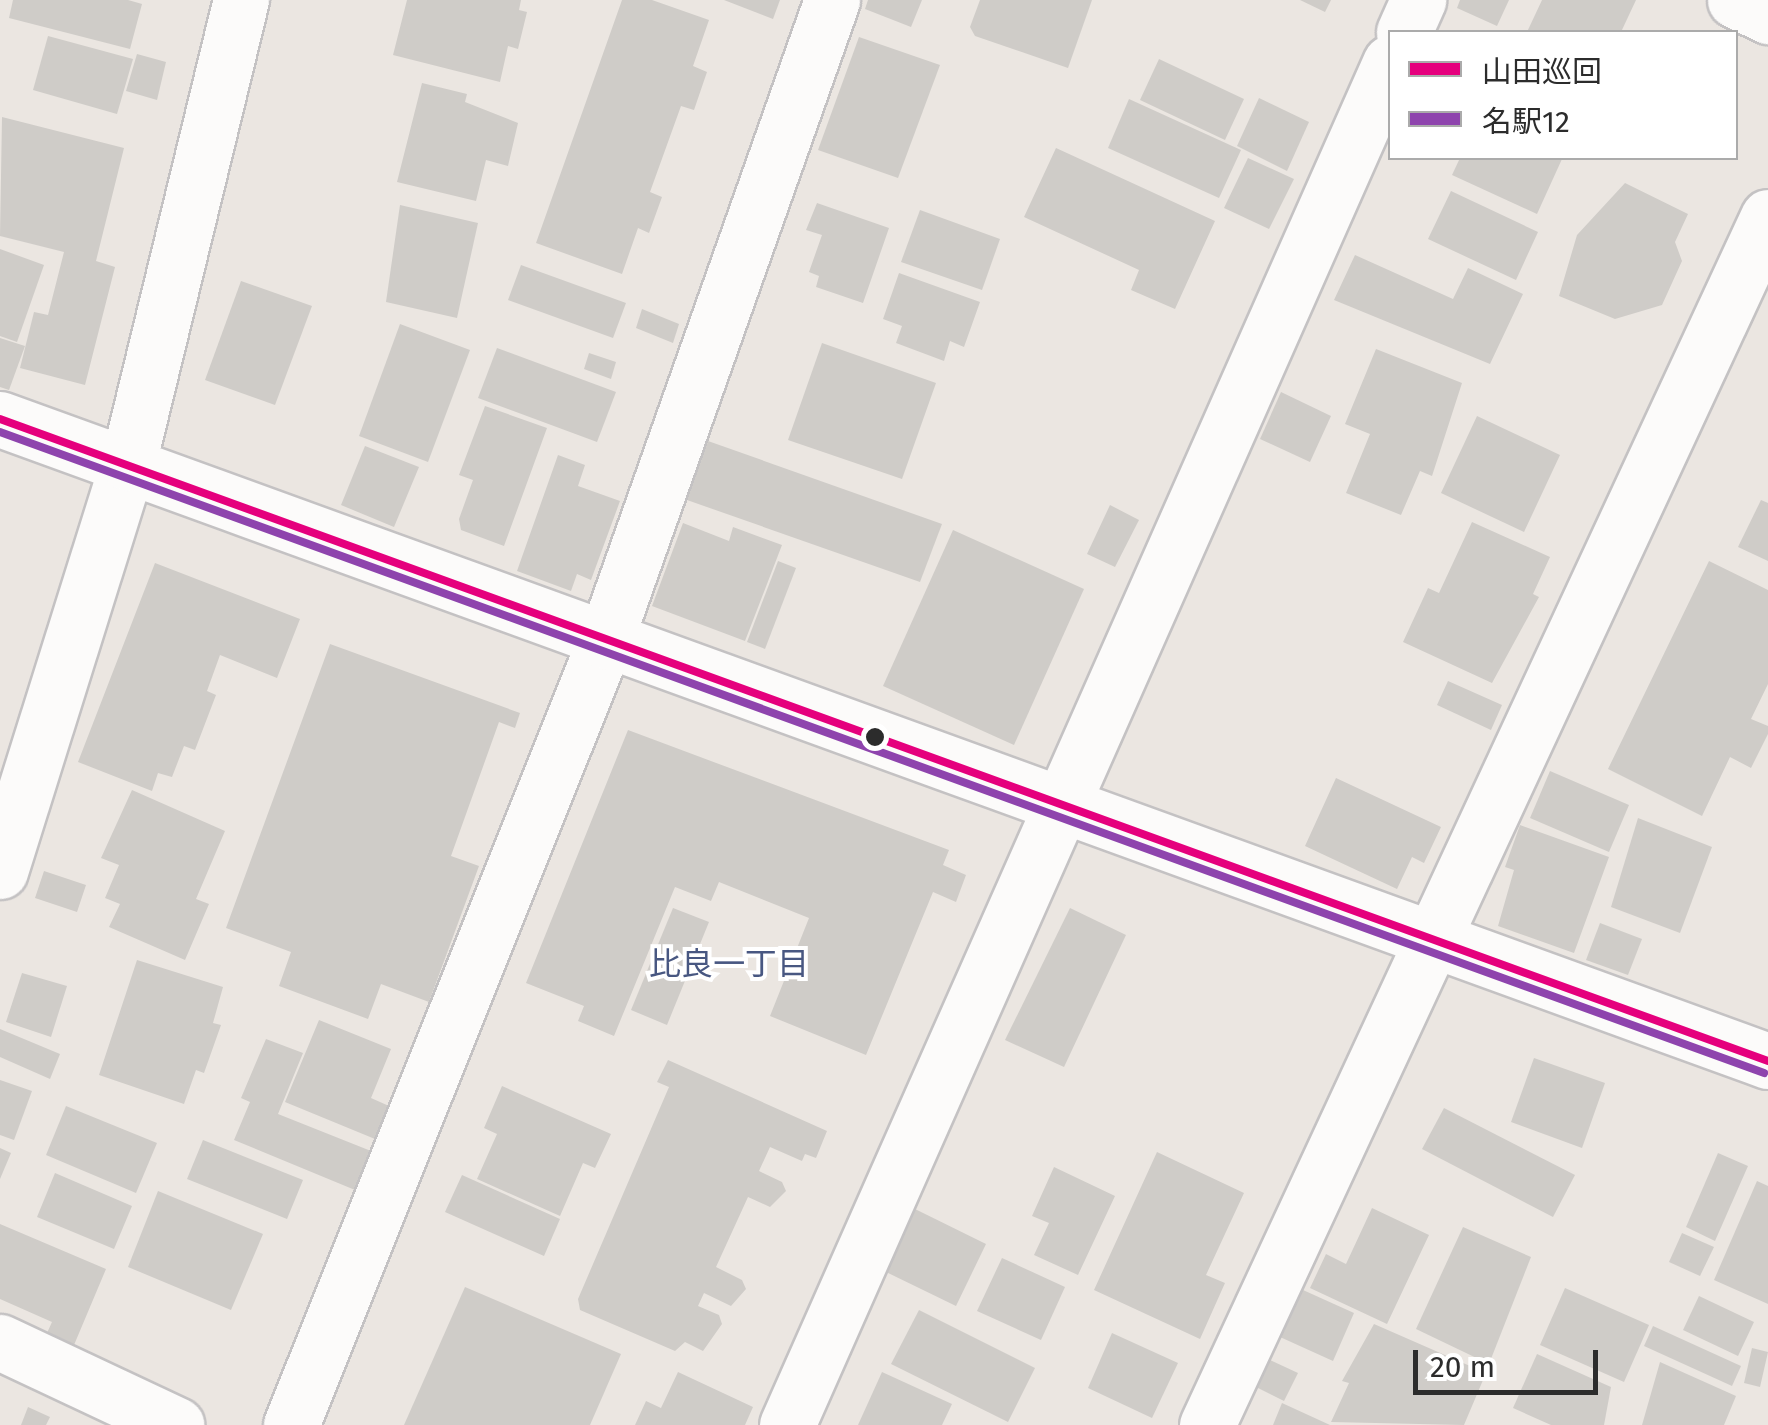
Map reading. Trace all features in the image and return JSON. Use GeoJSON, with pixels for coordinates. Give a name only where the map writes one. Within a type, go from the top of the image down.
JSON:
{"type":"FeatureCollection","features":[{"type":"Feature","properties":{"kind":"street"},"geometry":{"type":"LineString","coordinates":[[0,871],[128,464],[240,0]]}},
{"type":"Feature","properties":{"kind":"street"},"geometry":{"type":"LineString","coordinates":[[291,1425],[605,641],[832,0]]}},
{"type":"Feature","properties":{"kind":"street"},"geometry":{"type":"LineString","coordinates":[[1405,30],[1418,0]]}},
{"type":"Feature","properties":{"kind":"street"},"geometry":{"type":"LineString","coordinates":[[1735,0],[1768,16]]}},
{"type":"Feature","properties":{"kind":"street"},"geometry":{"type":"LineString","coordinates":[[787,1425],[1388,67]]}},
{"type":"Feature","properties":{"kind":"street"},"geometry":{"type":"LineString","coordinates":[[1207,1425],[1768,217]]}},
{"type":"Feature","properties":{"kind":"street"},"geometry":{"type":"LineString","coordinates":[[0,419],[1768,1061]]}},
{"type":"Feature","properties":{"kind":"street"},"geometry":{"type":"LineString","coordinates":[[0,1342],[176,1425]]}},
{"type":"Feature","properties":{"kind":"building"},"geometry":{"type":"Polygon","coordinates":[[[13,0],[128,0],[142,4],[130,49],[9,18],[13,0]]]}},
{"type":"Feature","properties":{"kind":"building"},"geometry":{"type":"Polygon","coordinates":[[[407,0],[521,0],[519,10],[527,12],[518,49],[508,46],[500,82],[393,55],[407,0]]]}},
{"type":"Feature","properties":{"kind":"building"},"geometry":{"type":"Polygon","coordinates":[[[622,0],[652,0],[709,20],[693,66],[707,72],[694,110],[681,106],[650,192],[662,197],[649,233],[638,228],[622,274],[536,243],[622,0]]]}},
{"type":"Feature","properties":{"kind":"building"},"geometry":{"type":"Polygon","coordinates":[[[724,0],[780,0],[773,19],[724,0]]]}},
{"type":"Feature","properties":{"kind":"building"},"geometry":{"type":"Polygon","coordinates":[[[868,0],[922,0],[911,27],[865,9],[868,0]]]}},
{"type":"Feature","properties":{"kind":"building"},"geometry":{"type":"Polygon","coordinates":[[[980,0],[1092,0],[1068,68],[975,36],[970,27],[980,0]]]}},
{"type":"Feature","properties":{"kind":"building"},"geometry":{"type":"Polygon","coordinates":[[[1300,0],[1331,0],[1325,12],[1300,0]]]}},
{"type":"Feature","properties":{"kind":"building"},"geometry":{"type":"Polygon","coordinates":[[[1460,0],[1509,0],[1497,26],[1457,8],[1460,0]]]}},
{"type":"Feature","properties":{"kind":"building"},"geometry":{"type":"Polygon","coordinates":[[[1542,0],[1636,0],[1622,30],[1528,30],[1542,0]]]}},
{"type":"Feature","properties":{"kind":"building"},"geometry":{"type":"Polygon","coordinates":[[[48,36],[133,59],[117,114],[33,90],[48,36]]]}},
{"type":"Feature","properties":{"kind":"building"},"geometry":{"type":"Polygon","coordinates":[[[859,37],[940,65],[898,178],[818,150],[859,37]]]}},
{"type":"Feature","properties":{"kind":"building"},"geometry":{"type":"Polygon","coordinates":[[[137,54],[166,62],[157,100],[126,91],[137,54]]]}},
{"type":"Feature","properties":{"kind":"building"},"geometry":{"type":"Polygon","coordinates":[[[1159,59],[1244,99],[1225,140],[1140,100],[1159,59]]]}},
{"type":"Feature","properties":{"kind":"building"},"geometry":{"type":"Polygon","coordinates":[[[422,83],[467,94],[465,102],[518,123],[508,166],[486,160],[476,201],[397,182],[422,83]]]}},
{"type":"Feature","properties":{"kind":"building"},"geometry":{"type":"Polygon","coordinates":[[[1259,98],[1309,122],[1287,171],[1237,146],[1259,98]]]}},
{"type":"Feature","properties":{"kind":"building"},"geometry":{"type":"Polygon","coordinates":[[[1129,99],[1241,150],[1219,198],[1108,148],[1129,99]]]}},
{"type":"Feature","properties":{"kind":"building"},"geometry":{"type":"Polygon","coordinates":[[[2,117],[124,148],[96,261],[115,267],[85,385],[20,368],[34,312],[48,315],[64,252],[0,236],[2,117]]]}},
{"type":"Feature","properties":{"kind":"building"},"geometry":{"type":"Polygon","coordinates":[[[1056,148],[1215,221],[1175,309],[1131,290],[1139,270],[1024,217],[1056,148]]]}},
{"type":"Feature","properties":{"kind":"building"},"geometry":{"type":"Polygon","coordinates":[[[1248,158],[1294,179],[1269,229],[1224,208],[1248,158]]]}},
{"type":"Feature","properties":{"kind":"building"},"geometry":{"type":"Polygon","coordinates":[[[1459,160],[1562,160],[1537,214],[1452,175],[1459,160]]]}},
{"type":"Feature","properties":{"kind":"building"},"geometry":{"type":"Polygon","coordinates":[[[1625,183],[1688,214],[1675,242],[1682,261],[1662,305],[1615,319],[1559,296],[1577,235],[1625,183]]]}},
{"type":"Feature","properties":{"kind":"building"},"geometry":{"type":"Polygon","coordinates":[[[1451,191],[1538,232],[1516,280],[1428,239],[1451,191]]]}},
{"type":"Feature","properties":{"kind":"building"},"geometry":{"type":"Polygon","coordinates":[[[817,203],[889,228],[863,303],[816,287],[819,276],[809,272],[822,235],[806,230],[817,203]]]}},
{"type":"Feature","properties":{"kind":"building"},"geometry":{"type":"Polygon","coordinates":[[[400,205],[478,223],[457,318],[386,302],[400,205]]]}},
{"type":"Feature","properties":{"kind":"building"},"geometry":{"type":"Polygon","coordinates":[[[920,210],[1000,239],[982,290],[901,262],[920,210]]]}},
{"type":"Feature","properties":{"kind":"building"},"geometry":{"type":"Polygon","coordinates":[[[0,249],[44,265],[17,342],[0,336],[0,249]]]}},
{"type":"Feature","properties":{"kind":"building"},"geometry":{"type":"Polygon","coordinates":[[[1355,255],[1453,299],[1468,268],[1523,294],[1490,364],[1334,300],[1355,255]]]}},
{"type":"Feature","properties":{"kind":"building"},"geometry":{"type":"Polygon","coordinates":[[[521,265],[626,303],[613,338],[508,300],[521,265]]]}},
{"type":"Feature","properties":{"kind":"building"},"geometry":{"type":"Polygon","coordinates":[[[899,273],[980,302],[964,347],[950,341],[944,361],[896,343],[902,326],[883,319],[899,273]]]}},
{"type":"Feature","properties":{"kind":"building"},"geometry":{"type":"Polygon","coordinates":[[[241,281],[312,306],[275,405],[205,380],[241,281]]]}},
{"type":"Feature","properties":{"kind":"building"},"geometry":{"type":"Polygon","coordinates":[[[642,309],[679,324],[673,343],[636,328],[642,309]]]}},
{"type":"Feature","properties":{"kind":"building"},"geometry":{"type":"Polygon","coordinates":[[[400,324],[470,350],[428,462],[359,436],[400,324]]]}},
{"type":"Feature","properties":{"kind":"building"},"geometry":{"type":"Polygon","coordinates":[[[0,338],[25,346],[9,390],[0,387],[0,338]]]}},
{"type":"Feature","properties":{"kind":"building"},"geometry":{"type":"Polygon","coordinates":[[[822,343],[936,383],[902,479],[788,440],[822,343]]]}},
{"type":"Feature","properties":{"kind":"building"},"geometry":{"type":"Polygon","coordinates":[[[497,348],[616,392],[597,442],[478,398],[497,348]]]}},
{"type":"Feature","properties":{"kind":"building"},"geometry":{"type":"Polygon","coordinates":[[[1376,349],[1462,383],[1432,476],[1420,471],[1401,515],[1346,493],[1370,434],[1345,424],[1376,349]]]}},
{"type":"Feature","properties":{"kind":"building"},"geometry":{"type":"Polygon","coordinates":[[[589,353],[616,362],[611,379],[584,369],[589,353]]]}},
{"type":"Feature","properties":{"kind":"building"},"geometry":{"type":"Polygon","coordinates":[[[1281,392],[1331,416],[1310,462],[1260,439],[1281,392]]]}},
{"type":"Feature","properties":{"kind":"building"},"geometry":{"type":"Polygon","coordinates":[[[485,406],[547,428],[504,546],[461,530],[459,519],[473,480],[459,475],[485,406]]]}},
{"type":"Feature","properties":{"kind":"building"},"geometry":{"type":"Polygon","coordinates":[[[1477,416],[1560,455],[1524,532],[1441,493],[1477,416]]]}},
{"type":"Feature","properties":{"kind":"building"},"geometry":{"type":"Polygon","coordinates":[[[708,441],[942,524],[920,582],[687,500],[708,441]]]}},
{"type":"Feature","properties":{"kind":"building"},"geometry":{"type":"Polygon","coordinates":[[[365,446],[419,467],[394,527],[341,505],[365,446]]]}},
{"type":"Feature","properties":{"kind":"building"},"geometry":{"type":"Polygon","coordinates":[[[558,455],[585,465],[578,486],[620,501],[591,580],[577,574],[571,591],[517,571],[558,455]]]}},
{"type":"Feature","properties":{"kind":"building"},"geometry":{"type":"Polygon","coordinates":[[[1761,500],[1768,503],[1768,561],[1738,547],[1761,500]]]}},
{"type":"Feature","properties":{"kind":"building"},"geometry":{"type":"Polygon","coordinates":[[[1110,505],[1139,520],[1115,567],[1087,554],[1110,505]]]}},
{"type":"Feature","properties":{"kind":"building"},"geometry":{"type":"Polygon","coordinates":[[[1472,522],[1550,557],[1533,594],[1539,597],[1492,683],[1403,642],[1428,588],[1439,593],[1472,522]]]}},
{"type":"Feature","properties":{"kind":"building"},"geometry":{"type":"Polygon","coordinates":[[[683,523],[729,541],[733,527],[782,545],[745,641],[652,606],[683,523]]]}},
{"type":"Feature","properties":{"kind":"building"},"geometry":{"type":"Polygon","coordinates":[[[953,530],[1084,589],[1014,745],[883,686],[953,530]]]}},
{"type":"Feature","properties":{"kind":"building"},"geometry":{"type":"Polygon","coordinates":[[[778,561],[796,568],[765,649],[747,642],[778,561]]]}},
{"type":"Feature","properties":{"kind":"building"},"geometry":{"type":"Polygon","coordinates":[[[1709,561],[1768,590],[1768,684],[1751,719],[1768,726],[1768,734],[1751,768],[1730,757],[1702,816],[1608,769],[1709,561]]]}},
{"type":"Feature","properties":{"kind":"building"},"geometry":{"type":"Polygon","coordinates":[[[155,563],[300,619],[277,678],[220,655],[207,691],[216,695],[195,750],[184,746],[172,777],[158,773],[152,791],[78,762],[155,563]]]}},
{"type":"Feature","properties":{"kind":"building"},"geometry":{"type":"Polygon","coordinates":[[[330,644],[520,713],[515,728],[499,722],[451,856],[479,866],[429,1002],[381,984],[368,1019],[279,986],[291,952],[226,928],[330,644]]]}},
{"type":"Feature","properties":{"kind":"building"},"geometry":{"type":"Polygon","coordinates":[[[1448,681],[1502,705],[1491,730],[1437,705],[1448,681]]]}},
{"type":"Feature","properties":{"kind":"building"},"geometry":{"type":"Polygon","coordinates":[[[628,730],[949,850],[943,865],[966,875],[956,902],[933,892],[866,1055],[770,1016],[809,918],[719,882],[711,901],[675,887],[614,1036],[578,1021],[584,1006],[526,983],[628,730]]]}},
{"type":"Feature","properties":{"kind":"building"},"geometry":{"type":"Polygon","coordinates":[[[1550,771],[1629,805],[1609,852],[1530,818],[1550,771]]]}},
{"type":"Feature","properties":{"kind":"building"},"geometry":{"type":"Polygon","coordinates":[[[1336,778],[1441,827],[1424,863],[1412,857],[1397,889],[1305,846],[1336,778]]]}},
{"type":"Feature","properties":{"kind":"building"},"geometry":{"type":"Polygon","coordinates":[[[132,790],[225,831],[196,899],[209,904],[185,960],[109,927],[120,904],[105,898],[119,865],[101,858],[132,790]]]}},
{"type":"Feature","properties":{"kind":"building"},"geometry":{"type":"Polygon","coordinates":[[[1638,818],[1712,847],[1680,933],[1611,907],[1638,818]]]}},
{"type":"Feature","properties":{"kind":"building"},"geometry":{"type":"Polygon","coordinates":[[[1520,825],[1609,857],[1574,953],[1498,926],[1514,870],[1505,867],[1520,825]]]}},
{"type":"Feature","properties":{"kind":"building"},"geometry":{"type":"Polygon","coordinates":[[[44,871],[86,885],[77,912],[35,898],[44,871]]]}},
{"type":"Feature","properties":{"kind":"building"},"geometry":{"type":"Polygon","coordinates":[[[673,908],[709,922],[667,1025],[631,1010],[673,908]]]}},
{"type":"Feature","properties":{"kind":"building"},"geometry":{"type":"Polygon","coordinates":[[[1070,908],[1126,935],[1064,1067],[1005,1040],[1070,908]]]}},
{"type":"Feature","properties":{"kind":"building"},"geometry":{"type":"Polygon","coordinates":[[[1600,923],[1642,939],[1628,975],[1586,960],[1600,923]]]}},
{"type":"Feature","properties":{"kind":"building"},"geometry":{"type":"Polygon","coordinates":[[[137,960],[223,987],[213,1023],[221,1025],[204,1073],[196,1070],[184,1104],[99,1075],[137,960]]]}},
{"type":"Feature","properties":{"kind":"building"},"geometry":{"type":"Polygon","coordinates":[[[22,973],[67,986],[51,1037],[6,1022],[22,973]]]}},
{"type":"Feature","properties":{"kind":"building"},"geometry":{"type":"Polygon","coordinates":[[[319,1020],[391,1049],[371,1098],[389,1106],[375,1139],[285,1102],[319,1020]]]}},
{"type":"Feature","properties":{"kind":"building"},"geometry":{"type":"Polygon","coordinates":[[[0,1029],[60,1054],[50,1079],[0,1057],[0,1029]]]}},
{"type":"Feature","properties":{"kind":"building"},"geometry":{"type":"Polygon","coordinates":[[[266,1039],[303,1053],[278,1114],[371,1151],[355,1190],[234,1140],[250,1102],[241,1098],[266,1039]]]}},
{"type":"Feature","properties":{"kind":"building"},"geometry":{"type":"Polygon","coordinates":[[[1534,1058],[1605,1083],[1582,1148],[1511,1122],[1534,1058]]]}},
{"type":"Feature","properties":{"kind":"building"},"geometry":{"type":"Polygon","coordinates":[[[668,1060],[827,1131],[816,1158],[805,1154],[802,1161],[770,1147],[759,1171],[782,1182],[786,1191],[770,1207],[748,1197],[716,1267],[742,1280],[746,1289],[731,1306],[704,1293],[698,1306],[719,1315],[722,1324],[703,1351],[685,1342],[675,1351],[580,1310],[578,1299],[669,1087],[657,1082],[668,1060]]]}},
{"type":"Feature","properties":{"kind":"building"},"geometry":{"type":"Polygon","coordinates":[[[0,1080],[32,1091],[14,1140],[0,1135],[0,1080]]]}},
{"type":"Feature","properties":{"kind":"building"},"geometry":{"type":"Polygon","coordinates":[[[502,1086],[611,1134],[595,1168],[583,1163],[560,1216],[477,1179],[497,1134],[484,1128],[502,1086]]]}},
{"type":"Feature","properties":{"kind":"building"},"geometry":{"type":"Polygon","coordinates":[[[66,1106],[157,1143],[136,1193],[46,1155],[66,1106]]]}},
{"type":"Feature","properties":{"kind":"building"},"geometry":{"type":"Polygon","coordinates":[[[1444,1108],[1575,1175],[1553,1217],[1422,1149],[1444,1108]]]}},
{"type":"Feature","properties":{"kind":"building"},"geometry":{"type":"Polygon","coordinates":[[[203,1140],[303,1180],[287,1219],[187,1179],[203,1140]]]}},
{"type":"Feature","properties":{"kind":"building"},"geometry":{"type":"Polygon","coordinates":[[[0,1148],[11,1153],[0,1179],[0,1148]]]}},
{"type":"Feature","properties":{"kind":"building"},"geometry":{"type":"Polygon","coordinates":[[[1157,1152],[1244,1193],[1206,1275],[1225,1283],[1200,1339],[1094,1290],[1157,1152]]]}},
{"type":"Feature","properties":{"kind":"building"},"geometry":{"type":"Polygon","coordinates":[[[1718,1153],[1748,1166],[1715,1241],[1686,1227],[1718,1153]]]}},
{"type":"Feature","properties":{"kind":"building"},"geometry":{"type":"Polygon","coordinates":[[[1054,1167],[1115,1196],[1078,1275],[1034,1255],[1049,1223],[1032,1216],[1054,1167]]]}},
{"type":"Feature","properties":{"kind":"building"},"geometry":{"type":"Polygon","coordinates":[[[55,1173],[132,1206],[114,1249],[37,1217],[55,1173]]]}},
{"type":"Feature","properties":{"kind":"building"},"geometry":{"type":"Polygon","coordinates":[[[462,1175],[560,1219],[544,1256],[445,1212],[462,1175]]]}},
{"type":"Feature","properties":{"kind":"building"},"geometry":{"type":"Polygon","coordinates":[[[1757,1181],[1768,1186],[1768,1304],[1714,1280],[1757,1181]]]}},
{"type":"Feature","properties":{"kind":"building"},"geometry":{"type":"Polygon","coordinates":[[[158,1191],[263,1234],[231,1310],[128,1267],[158,1191]]]}},
{"type":"Feature","properties":{"kind":"building"},"geometry":{"type":"Polygon","coordinates":[[[1372,1208],[1429,1235],[1387,1324],[1310,1288],[1326,1254],[1346,1264],[1372,1208]]]}},
{"type":"Feature","properties":{"kind":"building"},"geometry":{"type":"Polygon","coordinates":[[[915,1209],[986,1244],[956,1306],[884,1271],[915,1209]]]}},
{"type":"Feature","properties":{"kind":"building"},"geometry":{"type":"Polygon","coordinates":[[[0,1224],[106,1269],[74,1345],[47,1333],[52,1322],[0,1299],[0,1224]]]}},
{"type":"Feature","properties":{"kind":"building"},"geometry":{"type":"Polygon","coordinates":[[[1463,1227],[1531,1257],[1489,1364],[1416,1329],[1463,1227]]]}},
{"type":"Feature","properties":{"kind":"building"},"geometry":{"type":"Polygon","coordinates":[[[1682,1233],[1714,1247],[1700,1276],[1669,1262],[1682,1233]]]}},
{"type":"Feature","properties":{"kind":"building"},"geometry":{"type":"Polygon","coordinates":[[[1002,1258],[1065,1287],[1041,1340],[977,1311],[1002,1258]]]}},
{"type":"Feature","properties":{"kind":"building"},"geometry":{"type":"Polygon","coordinates":[[[465,1287],[621,1354],[590,1425],[404,1425],[465,1287]]]}},
{"type":"Feature","properties":{"kind":"building"},"geometry":{"type":"Polygon","coordinates":[[[1565,1288],[1649,1325],[1624,1382],[1540,1345],[1565,1288]]]}},
{"type":"Feature","properties":{"kind":"building"},"geometry":{"type":"Polygon","coordinates":[[[1303,1290],[1354,1313],[1333,1361],[1280,1337],[1303,1290]]]}},
{"type":"Feature","properties":{"kind":"building"},"geometry":{"type":"Polygon","coordinates":[[[1699,1296],[1754,1322],[1738,1356],[1683,1330],[1699,1296]]]}},
{"type":"Feature","properties":{"kind":"building"},"geometry":{"type":"Polygon","coordinates":[[[919,1310],[1035,1368],[1008,1422],[891,1364],[919,1310]]]}},
{"type":"Feature","properties":{"kind":"building"},"geometry":{"type":"Polygon","coordinates":[[[1374,1324],[1486,1373],[1464,1425],[1331,1422],[1349,1383],[1342,1381],[1374,1324]]]}},
{"type":"Feature","properties":{"kind":"building"},"geometry":{"type":"Polygon","coordinates":[[[1653,1326],[1741,1366],[1732,1386],[1644,1346],[1653,1326]]]}},
{"type":"Feature","properties":{"kind":"building"},"geometry":{"type":"Polygon","coordinates":[[[1112,1333],[1178,1363],[1152,1418],[1088,1388],[1112,1333]]]}},
{"type":"Feature","properties":{"kind":"building"},"geometry":{"type":"Polygon","coordinates":[[[1752,1348],[1768,1352],[1760,1387],[1744,1383],[1752,1348]]]}},
{"type":"Feature","properties":{"kind":"building"},"geometry":{"type":"Polygon","coordinates":[[[1537,1354],[1611,1387],[1604,1425],[1551,1425],[1513,1408],[1537,1354]]]}},
{"type":"Feature","properties":{"kind":"building"},"geometry":{"type":"Polygon","coordinates":[[[1266,1358],[1298,1373],[1284,1401],[1252,1385],[1266,1358]]]}},
{"type":"Feature","properties":{"kind":"building"},"geometry":{"type":"Polygon","coordinates":[[[1660,1362],[1736,1396],[1724,1425],[1642,1425],[1660,1362]]]}},
{"type":"Feature","properties":{"kind":"building"},"geometry":{"type":"Polygon","coordinates":[[[678,1372],[753,1407],[745,1425],[635,1425],[646,1401],[661,1408],[678,1372]]]}},
{"type":"Feature","properties":{"kind":"building"},"geometry":{"type":"Polygon","coordinates":[[[882,1372],[952,1404],[942,1425],[858,1425],[882,1372]]]}},
{"type":"Feature","properties":{"kind":"building"},"geometry":{"type":"Polygon","coordinates":[[[1282,1403],[1330,1425],[1273,1425],[1282,1403]]]}},
{"type":"Feature","properties":{"kind":"building"},"geometry":{"type":"Polygon","coordinates":[[[28,1407],[50,1417],[46,1425],[21,1425],[28,1407]]]}},
{"type":"Feature","properties":{"kind":"transit line","name":"山田巡回"},"geometry":{"type":"LineString","coordinates":[[0,419],[1768,1061]]}},
{"type":"Feature","properties":{"kind":"transit line","name":"名駅12"},"geometry":{"type":"LineString","coordinates":[[0,432],[1764,1073]]}},
{"type":"Feature","properties":{"kind":"district","name":"比良一丁目"},"geometry":{"type":"Point","coordinates":[729,964]}}]}
